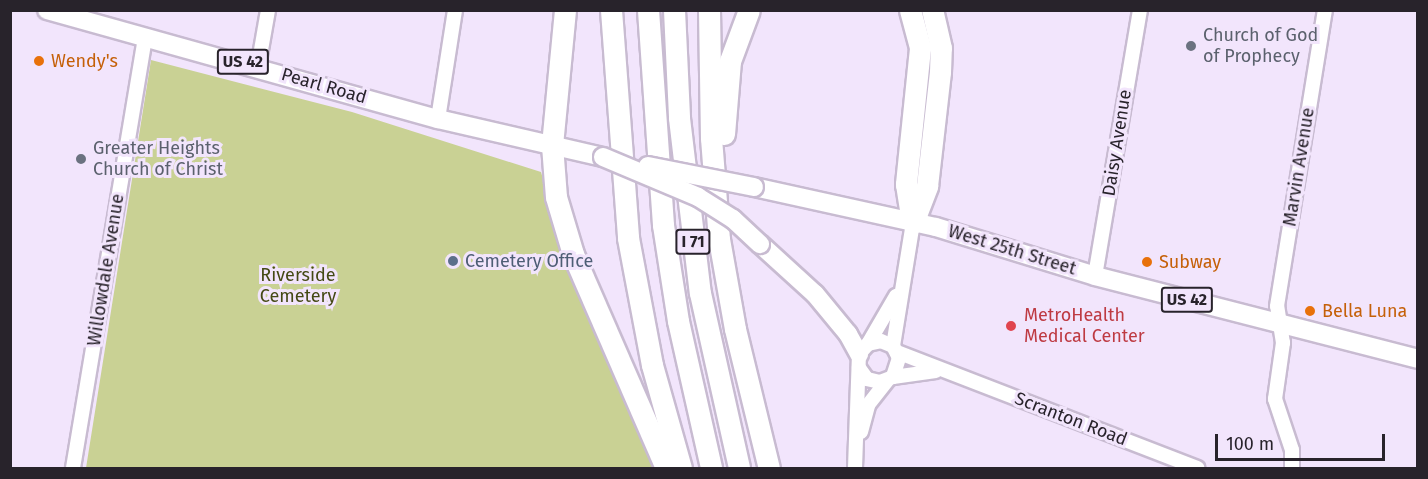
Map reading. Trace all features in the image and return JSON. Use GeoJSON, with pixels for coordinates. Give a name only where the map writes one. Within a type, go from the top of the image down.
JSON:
{"type":"FeatureCollection","features":[{"type":"Feature","properties":{"kind":"highway"},"geometry":{"type":"LineString","coordinates":[[565,10],[552,145],[552,171],[561,222],[666,468]]}},
{"type":"Feature","properties":{"kind":"highway"},"geometry":{"type":"LineString","coordinates":[[611,10],[628,238],[652,365],[681,468]]}},
{"type":"Feature","properties":{"kind":"highway","name":"I 71"},"geometry":{"type":"LineString","coordinates":[[648,10],[663,225],[678,321],[711,468]]}},
{"type":"Feature","properties":{"kind":"highway","name":"I 71"},"geometry":{"type":"LineString","coordinates":[[674,10],[679,118],[700,293],[739,468]]}},
{"type":"Feature","properties":{"kind":"highway"},"geometry":{"type":"LineString","coordinates":[[709,10],[713,161],[719,239],[735,329],[758,429],[771,468]]}},
{"type":"Feature","properties":{"kind":"highway"},"geometry":{"type":"LineString","coordinates":[[735,329],[723,206],[724,109],[730,61],[749,10]]}},
{"type":"Feature","properties":{"kind":"highway"},"geometry":{"type":"LineString","coordinates":[[910,10],[920,48],[906,184],[913,223]]}},
{"type":"Feature","properties":{"kind":"highway"},"geometry":{"type":"LineString","coordinates":[[913,223],[927,186],[940,72],[940,48],[932,10]]}},
{"type":"Feature","properties":{"kind":"main road","name":"Pearl Road"},"geometry":{"type":"LineString","coordinates":[[47,10],[438,119],[603,156]]}},
{"type":"Feature","properties":{"kind":"main road","name":"West 25th Street"},"geometry":{"type":"LineString","coordinates":[[603,156],[913,223],[1095,276],[1418,359]]}},
{"type":"Feature","properties":{"kind":"main road"},"geometry":{"type":"LineString","coordinates":[[603,156],[698,197],[733,219],[815,294],[862,355]]}},
{"type":"Feature","properties":{"kind":"street"},"geometry":{"type":"LineString","coordinates":[[258,67],[268,10]]}},
{"type":"Feature","properties":{"kind":"street"},"geometry":{"type":"LineString","coordinates":[[438,119],[455,10]]}},
{"type":"Feature","properties":{"kind":"street","name":"Daisy Avenue"},"geometry":{"type":"LineString","coordinates":[[1095,276],[1140,10]]}},
{"type":"Feature","properties":{"kind":"street","name":"Marvin Avenue"},"geometry":{"type":"LineString","coordinates":[[1292,468],[1292,450],[1275,399],[1283,343],[1277,306],[1325,10]]}},
{"type":"Feature","properties":{"kind":"street","name":"Willowdale Avenue"},"geometry":{"type":"LineString","coordinates":[[73,468],[145,36]]}},
{"type":"Feature","properties":{"kind":"street"},"geometry":{"type":"LineString","coordinates":[[856,445],[868,405],[899,365],[895,349],[900,289],[913,223]]}},
{"type":"Feature","properties":{"kind":"street"},"geometry":{"type":"LineString","coordinates":[[855,468],[862,355],[900,289]]}},
{"type":"Feature","properties":{"kind":"street"},"geometry":{"type":"LineString","coordinates":[[862,355],[881,341],[895,349]]}},
{"type":"Feature","properties":{"kind":"street","name":"Scranton Road"},"geometry":{"type":"LineString","coordinates":[[895,349],[944,371],[1197,468]]}},
{"type":"Feature","properties":{"kind":"street"},"geometry":{"type":"LineString","coordinates":[[862,355],[873,381],[890,379]]}},
{"type":"Feature","properties":{"kind":"street","name":"Scranton Road"},"geometry":{"type":"LineString","coordinates":[[890,379],[944,371]]}},
{"type":"Feature","properties":{"kind":"green space","name":"Riverside Cemetery"},"geometry":{"type":"Polygon","coordinates":[[[151,60],[352,112],[541,172],[568,268],[654,468],[86,468],[151,60]]]}},
{"type":"Feature","properties":{"kind":"place","name":"Church of God of Prophecy"},"geometry":{"type":"Point","coordinates":[1191,46]}},
{"type":"Feature","properties":{"kind":"place","name":"Wendy's"},"geometry":{"type":"Point","coordinates":[39,61]}},
{"type":"Feature","properties":{"kind":"place","name":"Greater Heights Church of Christ"},"geometry":{"type":"Point","coordinates":[81,159]}},
{"type":"Feature","properties":{"kind":"place","name":"Cemetery Office"},"geometry":{"type":"Point","coordinates":[453,261]}},
{"type":"Feature","properties":{"kind":"place","name":"Subway"},"geometry":{"type":"Point","coordinates":[1147,262]}},
{"type":"Feature","properties":{"kind":"place","name":"Bella Luna"},"geometry":{"type":"Point","coordinates":[1310,311]}},
{"type":"Feature","properties":{"kind":"place","name":"MetroHealth Medical Center"},"geometry":{"type":"Point","coordinates":[1011,326]}}]}
